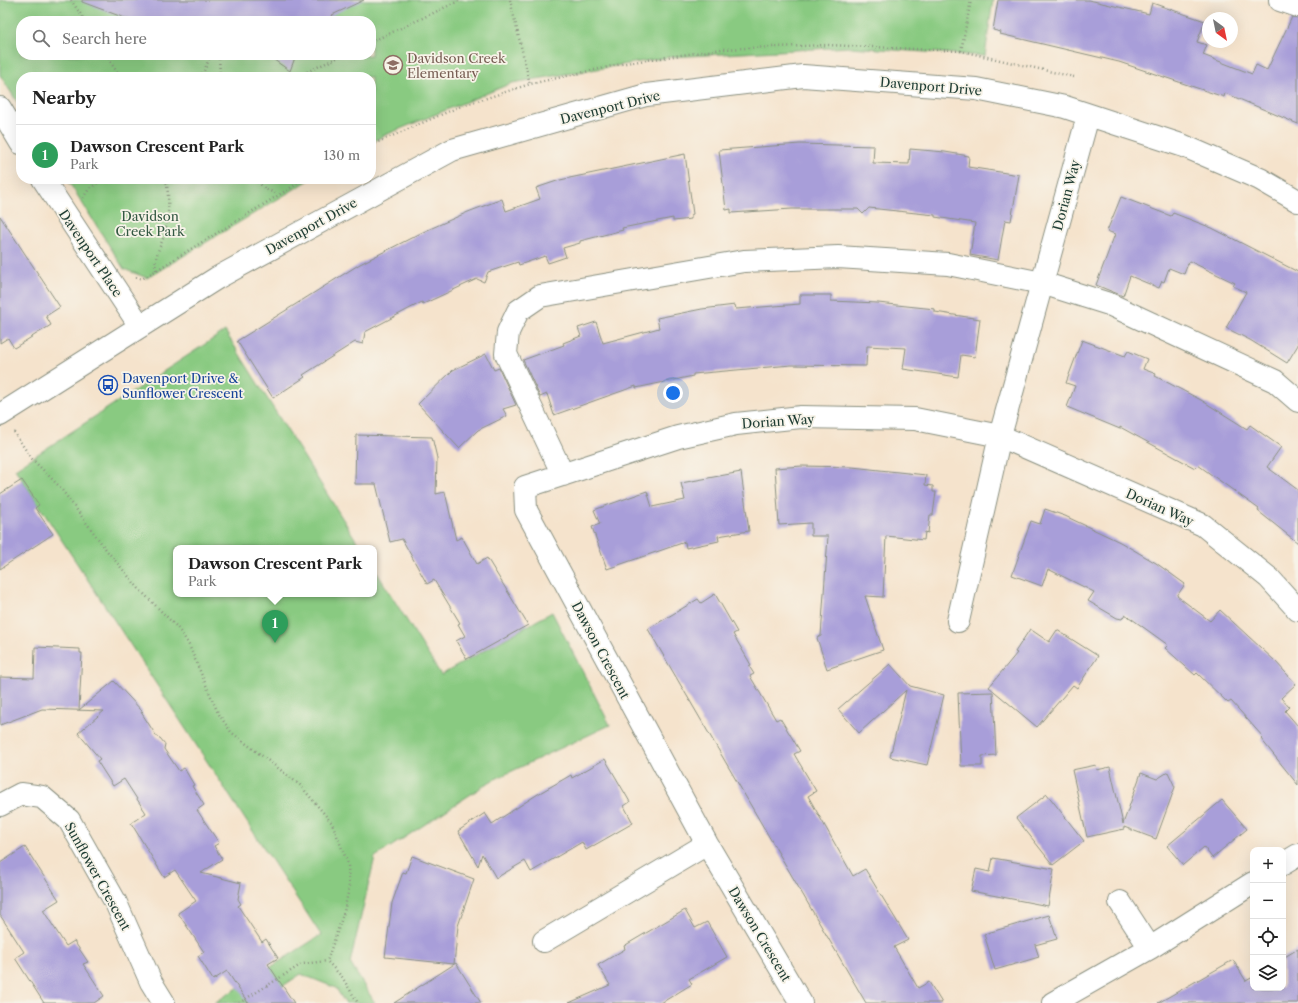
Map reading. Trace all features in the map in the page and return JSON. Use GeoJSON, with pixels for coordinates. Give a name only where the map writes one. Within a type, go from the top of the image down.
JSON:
{"type":"FeatureCollection","features":[{"type":"Feature","properties":{"kind":"street"},"geometry":{"type":"LineString","coordinates":[[1280,0],[1298,6]]}},
{"type":"Feature","properties":{"kind":"street","name":"Davenport Drive"},"geometry":{"type":"LineString","coordinates":[[0,415],[217,278],[452,150],[646,95],[803,76],[976,89],[1039,101],[1184,146],[1260,179],[1298,201]]}},
{"type":"Feature","properties":{"kind":"street"},"geometry":{"type":"LineString","coordinates":[[0,108],[16,135]]}},
{"type":"Feature","properties":{"kind":"street","name":"Dorian Way"},"geometry":{"type":"LineString","coordinates":[[958,621],[1000,436],[1088,116]]}},
{"type":"Feature","properties":{"kind":"street","name":"Davenport Place"},"geometry":{"type":"LineString","coordinates":[[46,184],[140,326]]}},
{"type":"Feature","properties":{"kind":"street"},"geometry":{"type":"LineString","coordinates":[[563,474],[506,354],[508,332],[518,311],[540,296],[744,262],[838,257],[948,264],[1042,283],[1109,304],[1275,381],[1298,401]]}},
{"type":"Feature","properties":{"kind":"street","name":"Dorian Way"},"geometry":{"type":"LineString","coordinates":[[563,474],[678,437],[736,424],[801,417],[915,419],[1000,436],[1203,525],[1269,578],[1298,610]]}},
{"type":"Feature","properties":{"kind":"street","name":"Dawson Crescent"},"geometry":{"type":"LineString","coordinates":[[563,474],[525,487],[526,510],[707,844],[801,1003]]}},
{"type":"Feature","properties":{"kind":"street","name":"Sunflower Crescent"},"geometry":{"type":"LineString","coordinates":[[0,805],[21,794],[42,797],[69,820],[116,903],[151,982],[164,1003]]}},
{"type":"Feature","properties":{"kind":"street"},"geometry":{"type":"LineString","coordinates":[[544,941],[707,844]]}},
{"type":"Feature","properties":{"kind":"street"},"geometry":{"type":"LineString","coordinates":[[1286,862],[1298,855]]}},
{"type":"Feature","properties":{"kind":"street"},"geometry":{"type":"LineString","coordinates":[[1053,1003],[1150,948],[1250,885]]}},
{"type":"Feature","properties":{"kind":"street"},"geometry":{"type":"LineString","coordinates":[[1120,902],[1150,948]]}},
{"type":"Feature","properties":{"kind":"path"},"geometry":{"type":"LineString","coordinates":[[71,0],[82,16]]}},
{"type":"Feature","properties":{"kind":"path"},"geometry":{"type":"LineString","coordinates":[[376,40],[461,0]]}},
{"type":"Feature","properties":{"kind":"path"},"geometry":{"type":"LineString","coordinates":[[510,0],[530,84]]}},
{"type":"Feature","properties":{"kind":"path"},"geometry":{"type":"LineString","coordinates":[[961,51],[972,0]]}},
{"type":"Feature","properties":{"kind":"path"},"geometry":{"type":"LineString","coordinates":[[376,143],[459,108],[530,84],[626,63],[722,49],[828,46],[961,51],[1074,77]]}},
{"type":"Feature","properties":{"kind":"path"},"geometry":{"type":"LineString","coordinates":[[109,60],[117,72]]}},
{"type":"Feature","properties":{"kind":"path"},"geometry":{"type":"LineString","coordinates":[[203,72],[209,60]]}},
{"type":"Feature","properties":{"kind":"path"},"geometry":{"type":"LineString","coordinates":[[219,60],[220,72]]}},
{"type":"Feature","properties":{"kind":"path"},"geometry":{"type":"LineString","coordinates":[[307,72],[332,60]]}},
{"type":"Feature","properties":{"kind":"path"},"geometry":{"type":"LineString","coordinates":[[167,184],[166,228],[154,262],[156,270],[296,184]]}},
{"type":"Feature","properties":{"kind":"path"},"geometry":{"type":"LineString","coordinates":[[260,184],[265,189],[278,194]]}},
{"type":"Feature","properties":{"kind":"path"},"geometry":{"type":"LineString","coordinates":[[27,451],[59,486],[117,563],[140,590],[177,627],[188,643],[218,713],[231,732],[300,785],[332,823],[348,864],[349,888],[344,912],[327,962]]}},
{"type":"Feature","properties":{"kind":"path"},"geometry":{"type":"LineString","coordinates":[[239,1003],[302,964],[327,962],[342,977],[358,1003]]}},
{"type":"Feature","properties":{"kind":"green space","name":"Davidson Creek Elementary"},"geometry":{"type":"Polygon","coordinates":[[[0,0],[993,0],[985,56],[850,47],[670,57],[512,83],[376,140],[376,72],[16,72],[16,100],[0,75],[0,0]]]}},
{"type":"Feature","properties":{"kind":"green space","name":"Davidson Creek Park"},"geometry":{"type":"Polygon","coordinates":[[[70,184],[303,184],[147,278],[124,269],[70,184]]]}},
{"type":"Feature","properties":{"kind":"green space"},"geometry":{"type":"Polygon","coordinates":[[[225,331],[359,545],[173,545],[173,597],[377,597],[377,573],[441,675],[552,612],[610,725],[491,781],[375,857],[350,963],[375,1003],[345,1003],[336,988],[301,974],[257,1003],[214,1003],[321,935],[15,469],[225,331]]]}},
{"type":"Feature","properties":{"kind":"building"},"geometry":{"type":"Polygon","coordinates":[[[82,0],[364,0],[332,16],[120,16],[82,2],[82,0]]]}},
{"type":"Feature","properties":{"kind":"building"},"geometry":{"type":"Polygon","coordinates":[[[998,0],[1089,0],[1149,14],[1152,3],[1202,20],[1202,29],[1197,42],[1202,44],[1202,48],[1206,48],[1203,55],[1252,74],[1256,65],[1267,70],[1292,17],[1298,18],[1298,124],[1225,93],[1224,97],[1119,62],[1000,34],[1001,32],[993,30],[998,0]]]}},
{"type":"Feature","properties":{"kind":"building"},"geometry":{"type":"Polygon","coordinates":[[[274,60],[294,60],[290,71],[274,60]]]}},
{"type":"Feature","properties":{"kind":"building"},"geometry":{"type":"Polygon","coordinates":[[[800,144],[874,146],[873,163],[909,164],[910,149],[945,152],[969,156],[968,167],[1019,175],[1011,221],[1005,220],[998,260],[970,255],[975,223],[935,217],[935,215],[869,208],[863,214],[858,209],[792,209],[731,213],[731,209],[726,210],[719,150],[800,144]]]}},
{"type":"Feature","properties":{"kind":"building"},"geometry":{"type":"Polygon","coordinates":[[[685,154],[693,214],[691,215],[691,219],[673,221],[673,218],[622,228],[623,230],[580,241],[580,243],[563,248],[566,257],[548,263],[545,256],[519,265],[518,262],[488,272],[484,282],[477,279],[423,304],[422,302],[365,332],[363,344],[355,342],[303,375],[305,377],[273,398],[237,341],[360,264],[423,232],[468,212],[502,199],[506,211],[540,199],[536,188],[560,180],[685,154]]]}},
{"type":"Feature","properties":{"kind":"building"},"geometry":{"type":"Polygon","coordinates":[[[1121,197],[1171,216],[1173,213],[1212,228],[1298,272],[1298,345],[1287,363],[1250,340],[1226,328],[1246,292],[1233,286],[1235,283],[1189,261],[1184,274],[1169,268],[1164,282],[1162,281],[1159,288],[1130,276],[1123,296],[1096,285],[1115,234],[1107,231],[1121,197]]]}},
{"type":"Feature","properties":{"kind":"building"},"geometry":{"type":"Polygon","coordinates":[[[0,216],[60,307],[46,316],[51,325],[14,348],[8,338],[0,343],[0,216]]]}},
{"type":"Feature","properties":{"kind":"building"},"geometry":{"type":"Polygon","coordinates":[[[800,295],[831,295],[831,301],[878,303],[935,309],[935,312],[980,319],[975,357],[961,355],[958,377],[903,369],[906,348],[867,346],[866,366],[791,365],[693,374],[693,376],[636,388],[636,386],[554,415],[547,394],[540,397],[523,360],[564,345],[563,343],[581,336],[578,328],[596,322],[603,343],[659,328],[657,318],[702,309],[735,305],[736,309],[800,304],[800,295]]]}},
{"type":"Feature","properties":{"kind":"building"},"geometry":{"type":"Polygon","coordinates":[[[1082,340],[1125,356],[1128,351],[1147,359],[1143,369],[1156,374],[1155,376],[1201,400],[1247,429],[1250,425],[1281,447],[1267,467],[1298,490],[1298,543],[1258,511],[1259,509],[1198,465],[1195,468],[1120,427],[1120,429],[1067,407],[1075,386],[1066,383],[1082,340]]]}},
{"type":"Feature","properties":{"kind":"building"},"geometry":{"type":"Polygon","coordinates":[[[486,354],[494,370],[499,368],[516,405],[503,409],[507,416],[478,430],[459,448],[418,404],[453,370],[486,354]]]}},
{"type":"Feature","properties":{"kind":"building"},"geometry":{"type":"Polygon","coordinates":[[[356,435],[432,437],[437,458],[436,494],[445,492],[456,540],[462,537],[477,564],[487,558],[528,625],[467,659],[456,641],[465,636],[458,624],[460,623],[434,580],[427,584],[402,539],[390,542],[376,484],[355,484],[356,435]]]}},
{"type":"Feature","properties":{"kind":"building"},"geometry":{"type":"Polygon","coordinates":[[[802,466],[852,467],[926,475],[925,485],[933,486],[933,492],[936,492],[933,515],[930,515],[928,533],[925,532],[924,540],[886,536],[883,597],[865,596],[883,650],[827,669],[817,638],[821,636],[828,536],[811,536],[811,523],[779,525],[775,468],[802,466]]]}},
{"type":"Feature","properties":{"kind":"building"},"geometry":{"type":"Polygon","coordinates":[[[741,472],[749,531],[718,536],[719,541],[686,548],[685,542],[607,569],[592,527],[600,524],[594,510],[647,491],[652,507],[685,500],[681,483],[741,472]]]}},
{"type":"Feature","properties":{"kind":"building"},"geometry":{"type":"Polygon","coordinates":[[[22,480],[39,505],[35,508],[53,534],[0,569],[0,494],[22,480]]]}},
{"type":"Feature","properties":{"kind":"building"},"geometry":{"type":"Polygon","coordinates":[[[1045,509],[1065,516],[1120,542],[1156,563],[1185,584],[1177,596],[1210,621],[1220,610],[1275,661],[1296,684],[1281,698],[1289,707],[1285,711],[1298,726],[1298,785],[1261,739],[1263,737],[1231,701],[1228,703],[1197,673],[1195,675],[1165,648],[1168,645],[1125,614],[1122,619],[1117,618],[1088,601],[1094,592],[1048,569],[1042,586],[1012,575],[1031,521],[1040,524],[1045,509]]]}},
{"type":"Feature","properties":{"kind":"building"},"geometry":{"type":"Polygon","coordinates":[[[715,594],[737,632],[733,634],[751,665],[749,666],[754,674],[750,676],[776,720],[780,718],[800,751],[794,754],[816,791],[808,796],[853,876],[865,869],[908,940],[894,947],[918,988],[929,982],[942,1003],[866,1003],[648,629],[698,599],[701,603],[715,594]]]}},
{"type":"Feature","properties":{"kind":"building"},"geometry":{"type":"Polygon","coordinates":[[[1030,629],[1049,642],[1057,630],[1098,656],[1077,688],[1073,685],[1037,727],[989,687],[1017,653],[1015,652],[1030,629]]]}},
{"type":"Feature","properties":{"kind":"building"},"geometry":{"type":"Polygon","coordinates":[[[35,647],[80,649],[80,653],[82,653],[79,710],[114,681],[143,712],[141,712],[157,737],[160,738],[165,744],[164,749],[179,771],[184,768],[194,785],[192,786],[204,805],[197,810],[219,843],[214,846],[222,859],[201,873],[241,883],[238,899],[241,904],[238,906],[262,942],[266,939],[278,958],[268,964],[294,1003],[248,1003],[227,971],[213,980],[198,956],[204,952],[178,913],[196,901],[175,870],[164,877],[131,823],[146,813],[124,779],[113,786],[97,761],[100,759],[78,733],[104,711],[42,709],[0,725],[0,677],[34,678],[35,647]]]}},
{"type":"Feature","properties":{"kind":"building"},"geometry":{"type":"Polygon","coordinates":[[[890,664],[910,686],[944,695],[927,765],[890,757],[906,690],[859,733],[838,709],[890,664]]]}},
{"type":"Feature","properties":{"kind":"building"},"geometry":{"type":"Polygon","coordinates":[[[993,692],[996,755],[982,756],[982,766],[961,766],[958,693],[993,692]]]}},
{"type":"Feature","properties":{"kind":"building"},"geometry":{"type":"Polygon","coordinates":[[[605,759],[630,802],[624,806],[633,823],[586,850],[582,842],[531,872],[525,861],[496,878],[482,854],[478,866],[458,831],[485,813],[492,824],[538,794],[571,775],[572,778],[605,759]]]}},
{"type":"Feature","properties":{"kind":"building"},"geometry":{"type":"Polygon","coordinates":[[[1096,765],[1097,770],[1110,767],[1123,824],[1141,773],[1157,779],[1168,772],[1175,787],[1156,839],[1124,827],[1124,829],[1087,837],[1072,770],[1096,765]]]}},
{"type":"Feature","properties":{"kind":"building"},"geometry":{"type":"Polygon","coordinates":[[[1047,794],[1084,841],[1053,865],[1016,818],[1047,794]]]}},
{"type":"Feature","properties":{"kind":"building"},"geometry":{"type":"Polygon","coordinates":[[[1222,800],[1247,829],[1212,858],[1204,847],[1183,865],[1167,846],[1222,800]]]}},
{"type":"Feature","properties":{"kind":"building"},"geometry":{"type":"Polygon","coordinates":[[[25,847],[59,900],[43,910],[66,946],[74,941],[88,962],[83,964],[104,996],[94,1003],[44,1003],[15,958],[24,952],[0,915],[0,863],[25,847]]]}},
{"type":"Feature","properties":{"kind":"building"},"geometry":{"type":"Polygon","coordinates":[[[412,856],[474,879],[458,926],[454,964],[385,957],[392,903],[403,872],[406,873],[412,856]]]}},
{"type":"Feature","properties":{"kind":"building"},"geometry":{"type":"Polygon","coordinates":[[[993,858],[1054,869],[1048,906],[971,891],[976,869],[990,872],[993,858]]]}},
{"type":"Feature","properties":{"kind":"building"},"geometry":{"type":"Polygon","coordinates":[[[685,910],[695,928],[707,922],[727,957],[689,979],[692,984],[661,1003],[569,1003],[610,985],[598,965],[625,949],[624,946],[685,910]]]}},
{"type":"Feature","properties":{"kind":"building"},"geometry":{"type":"Polygon","coordinates":[[[1049,915],[1057,939],[1035,945],[1039,957],[995,970],[984,934],[1049,915]]]}},
{"type":"Feature","properties":{"kind":"building"},"geometry":{"type":"Polygon","coordinates":[[[1298,949],[1298,1003],[1158,1003],[1233,960],[1246,981],[1250,979],[1250,991],[1286,991],[1286,956],[1298,949]]]}},
{"type":"Feature","properties":{"kind":"building"},"geometry":{"type":"Polygon","coordinates":[[[456,963],[481,1003],[394,1003],[456,963]]]}},
{"type":"Feature","properties":{"kind":"place","name":"Davidson Creek Elementary"},"geometry":{"type":"Point","coordinates":[393,65]}},
{"type":"Feature","properties":{"kind":"place","name":"Davenport Drive & Sunflower Crescent"},"geometry":{"type":"Point","coordinates":[108,385]}},
{"type":"Feature","properties":{"kind":"place","name":"Dawson Crescent Park"},"geometry":{"type":"Point","coordinates":[275,643]}}]}
